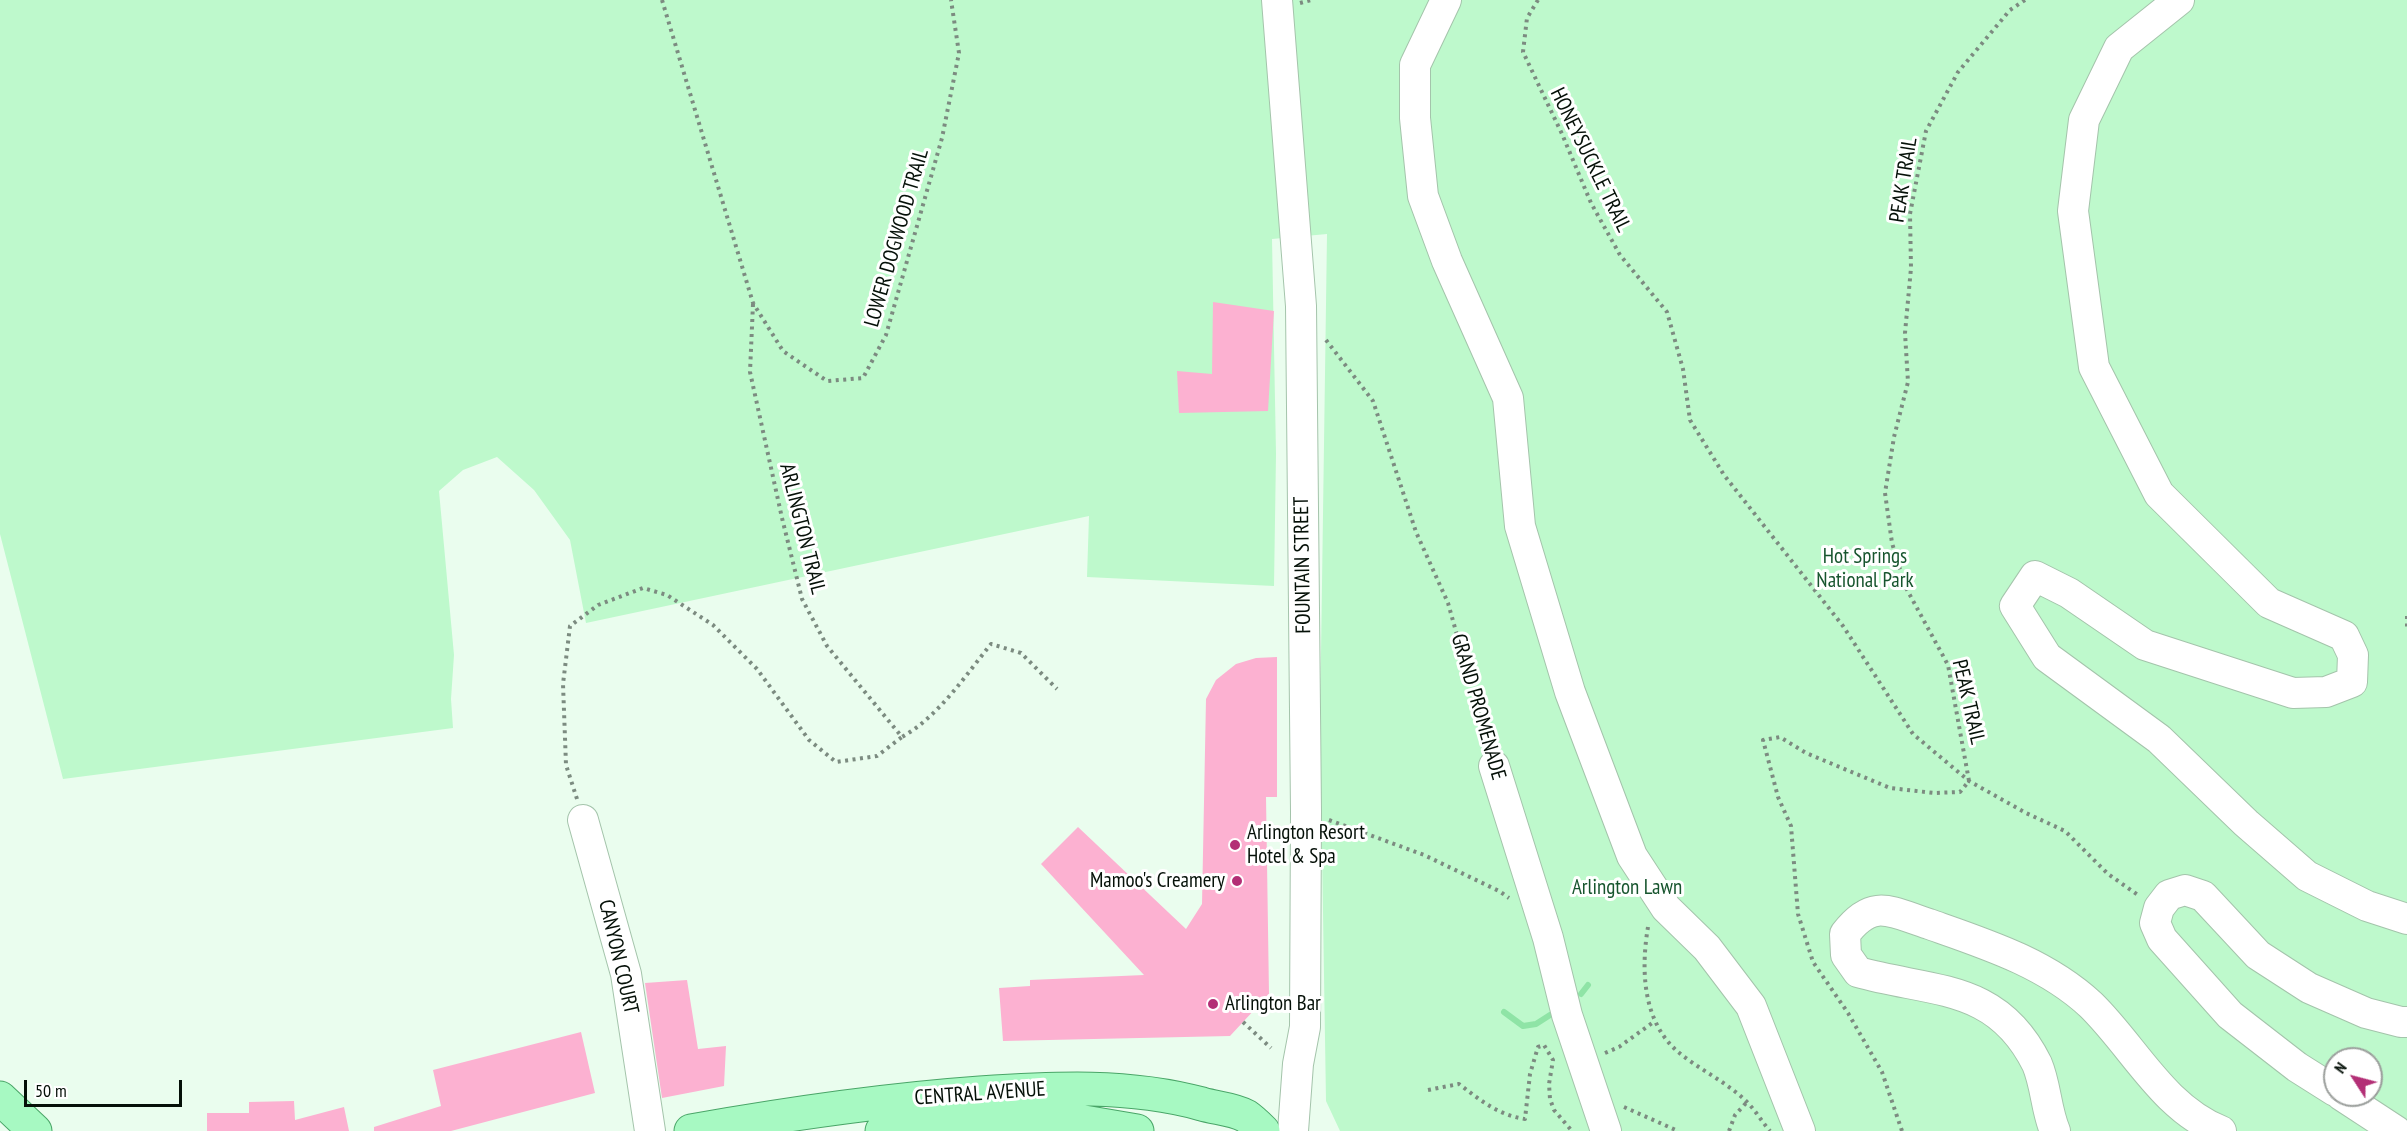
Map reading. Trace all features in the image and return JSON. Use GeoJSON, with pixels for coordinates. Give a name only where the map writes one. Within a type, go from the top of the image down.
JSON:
{"type":"FeatureCollection","features":[{"type":"Feature","properties":{"kind":"main road","name":"CENTRAL AVENUE"},"geometry":{"type":"LineString","coordinates":[[691,1131],[797,1112],[888,1100],[1033,1089],[1109,1089],[1174,1096],[1226,1110],[1245,1116],[1263,1131]]}},
{"type":"Feature","properties":{"kind":"main road"},"geometry":{"type":"LineString","coordinates":[[0,1098],[35,1131]]}},
{"type":"Feature","properties":{"kind":"main road","name":"CENTRAL AVENUE"},"geometry":{"type":"LineString","coordinates":[[882,1131],[1017,1120],[1078,1121],[1137,1131]]}},
{"type":"Feature","properties":{"kind":"street","name":"FOUNTAIN STREET"},"geometry":{"type":"LineString","coordinates":[[1277,0],[1301,306],[1306,812],[1305,1027],[1298,1064],[1293,1131]]}},
{"type":"Feature","properties":{"kind":"street"},"geometry":{"type":"LineString","coordinates":[[1446,0],[1415,65],[1415,118],[1423,196],[1447,261],[1508,398],[1520,526],[1570,692],[1632,856],[1666,908],[1707,948],[1751,1006],[1800,1131]]}},
{"type":"Feature","properties":{"kind":"street"},"geometry":{"type":"LineString","coordinates":[[2179,0],[2119,48],[2084,120],[2073,211],[2094,367],[2159,494],[2269,603],[2344,636],[2354,655],[2352,682],[2326,692],[2293,693],[2145,645],[2069,593],[2035,576],[2015,606],[2047,657],[2160,740],[2246,824],[2307,876],[2367,906],[2407,919]]}},
{"type":"Feature","properties":{"kind":"street","name":"GRAND PROMENADE"},"geometry":{"type":"LineString","coordinates":[[1494,766],[1558,983],[1602,1121]]}},
{"type":"Feature","properties":{"kind":"street","name":"CANYON COURT"},"geometry":{"type":"LineString","coordinates":[[583,820],[626,974],[650,1131]]}},
{"type":"Feature","properties":{"kind":"street"},"geometry":{"type":"LineString","coordinates":[[2323,1083],[2297,1067],[2230,1015],[2162,939],[2155,923],[2159,908],[2169,895],[2185,890],[2203,896],[2258,955],[2310,988],[2366,1013],[2407,1022]]}},
{"type":"Feature","properties":{"kind":"street"},"geometry":{"type":"LineString","coordinates":[[2055,1131],[2038,1066],[2018,1032],[1990,1009],[1959,993],[1858,972],[1846,955],[1845,934],[1857,917],[1879,909],[1895,913],[2010,954],[2043,969],[2072,989],[2092,1007],[2170,1098],[2205,1125],[2221,1131]]}},
{"type":"Feature","properties":{"kind":"street"},"geometry":{"type":"LineString","coordinates":[[2359,1107],[2396,1131]]}},
{"type":"Feature","properties":{"kind":"path","name":"LOWER DOGWOOD TRAIL"},"geometry":{"type":"LineString","coordinates":[[662,0],[753,303],[783,351],[827,381],[863,378],[886,335],[942,138],[959,53],[951,0]]}},
{"type":"Feature","properties":{"kind":"path","name":"HONEYSUCKLE TRAIL"},"geometry":{"type":"LineString","coordinates":[[1538,0],[1527,18],[1523,52],[1591,202],[1620,255],[1667,312],[1683,369],[1690,420],[1724,475],[1843,626],[1913,734],[1969,782],[2065,831],[2108,874],[2159,908]]}},
{"type":"Feature","properties":{"kind":"path","name":"PEAK TRAIL"},"geometry":{"type":"LineString","coordinates":[[1969,782],[1948,665],[1905,586],[1892,543],[1885,493],[1894,437],[1908,382],[1905,333],[1911,268],[1910,214],[1926,131],[1958,72],[2010,10],[2025,0]]}},
{"type":"Feature","properties":{"kind":"path","name":"ARLINGTON TRAIL"},"geometry":{"type":"LineString","coordinates":[[753,303],[750,372],[774,485],[802,599],[827,646],[902,736]]}},
{"type":"Feature","properties":{"kind":"path","name":"GRAND PROMENADE"},"geometry":{"type":"LineString","coordinates":[[1301,306],[1373,401],[1416,532],[1448,603],[1494,766]]}},
{"type":"Feature","properties":{"kind":"path"},"geometry":{"type":"LineString","coordinates":[[583,820],[566,765],[563,684],[570,626],[598,604],[643,588],[667,595],[713,625],[757,669],[809,740],[836,762],[877,756],[902,736],[918,728],[945,700],[991,644],[1021,653],[1057,688]]}},
{"type":"Feature","properties":{"kind":"path"},"geometry":{"type":"LineString","coordinates":[[2407,616],[2407,629]]}},
{"type":"Feature","properties":{"kind":"path"},"geometry":{"type":"LineString","coordinates":[[1902,1131],[1882,1072],[1848,1013],[1813,962],[1798,914],[1791,826],[1778,797],[1763,740],[1780,737],[1806,753],[1890,788],[1934,793],[1960,792],[1969,782]]}},
{"type":"Feature","properties":{"kind":"path"},"geometry":{"type":"LineString","coordinates":[[1306,812],[1424,855],[1499,891],[1543,926]]}},
{"type":"Feature","properties":{"kind":"path"},"geometry":{"type":"LineString","coordinates":[[1666,908],[1649,922],[1644,952],[1646,992],[1655,1021],[1663,1036],[1676,1050],[1747,1102],[1770,1131]]}},
{"type":"Feature","properties":{"kind":"path"},"geometry":{"type":"LineString","coordinates":[[1583,1062],[1618,1047],[1655,1021]]}},
{"type":"Feature","properties":{"kind":"path"},"geometry":{"type":"LineString","coordinates":[[1243,1022],[1271,1048]]}},
{"type":"Feature","properties":{"kind":"path"},"geometry":{"type":"LineString","coordinates":[[1428,1090],[1459,1084],[1492,1108],[1509,1117],[1525,1119],[1530,1074],[1539,1047],[1544,1045],[1553,1059],[1549,1084],[1550,1099],[1554,1110],[1572,1131]]}},
{"type":"Feature","properties":{"kind":"path"},"geometry":{"type":"LineString","coordinates":[[1729,1131],[1735,1115],[1747,1102]]}},
{"type":"Feature","properties":{"kind":"path"},"geometry":{"type":"LineString","coordinates":[[1602,1121],[1624,1107],[1678,1131]]}},
{"type":"Feature","properties":{"kind":"green space","name":"Hot Springs National Park"},"geometry":{"type":"Polygon","coordinates":[[[0,0],[2407,0],[2407,1131],[1340,1131],[1326,1101],[1320,724],[1327,234],[1272,239],[1276,454],[1274,586],[1087,577],[1089,516],[586,623],[570,540],[534,490],[497,457],[463,470],[439,491],[454,655],[451,699],[453,728],[63,779],[0,534],[0,0]]]}},
{"type":"Feature","properties":{"kind":"building"},"geometry":{"type":"Polygon","coordinates":[[[1213,302],[1274,311],[1268,411],[1179,413],[1177,371],[1212,374],[1213,302]]]}},
{"type":"Feature","properties":{"kind":"building","name":"Arlington Resort Hotel & Spa"},"geometry":{"type":"Polygon","coordinates":[[[1277,657],[1277,797],[1266,797],[1269,994],[1230,1036],[1003,1041],[999,988],[1030,986],[1030,980],[1144,975],[1041,864],[1078,827],[1186,929],[1202,904],[1206,699],[1216,680],[1236,664],[1256,658],[1277,657]]]}},
{"type":"Feature","properties":{"kind":"building"},"geometry":{"type":"Polygon","coordinates":[[[687,980],[698,1049],[726,1046],[724,1086],[662,1098],[645,983],[687,980]]]}},
{"type":"Feature","properties":{"kind":"building"},"geometry":{"type":"Polygon","coordinates":[[[581,1032],[595,1093],[451,1131],[374,1131],[374,1127],[441,1106],[433,1070],[581,1032]]]}},
{"type":"Feature","properties":{"kind":"building"},"geometry":{"type":"Polygon","coordinates":[[[294,1101],[295,1120],[344,1107],[349,1131],[207,1131],[207,1113],[249,1113],[249,1102],[294,1101]]]}},
{"type":"Feature","properties":{"kind":"waterway"},"geometry":{"type":"LineString","coordinates":[[1581,994],[1588,985]]}},
{"type":"Feature","properties":{"kind":"waterway"},"geometry":{"type":"LineString","coordinates":[[1504,1012],[1523,1026],[1536,1024],[1550,1015]]}},
{"type":"Feature","properties":{"kind":"place","name":"Arlington Resort Hotel & Spa"},"geometry":{"type":"Point","coordinates":[1235,845]}},
{"type":"Feature","properties":{"kind":"place","name":"Mamoo's Creamery"},"geometry":{"type":"Point","coordinates":[1237,881]}},
{"type":"Feature","properties":{"kind":"place","name":"Arlington Bar"},"geometry":{"type":"Point","coordinates":[1213,1004]}},
{"type":"Feature","properties":{"kind":"park label","name":"Arlington Lawn"},"geometry":{"type":"Point","coordinates":[1627,888]}}]}
